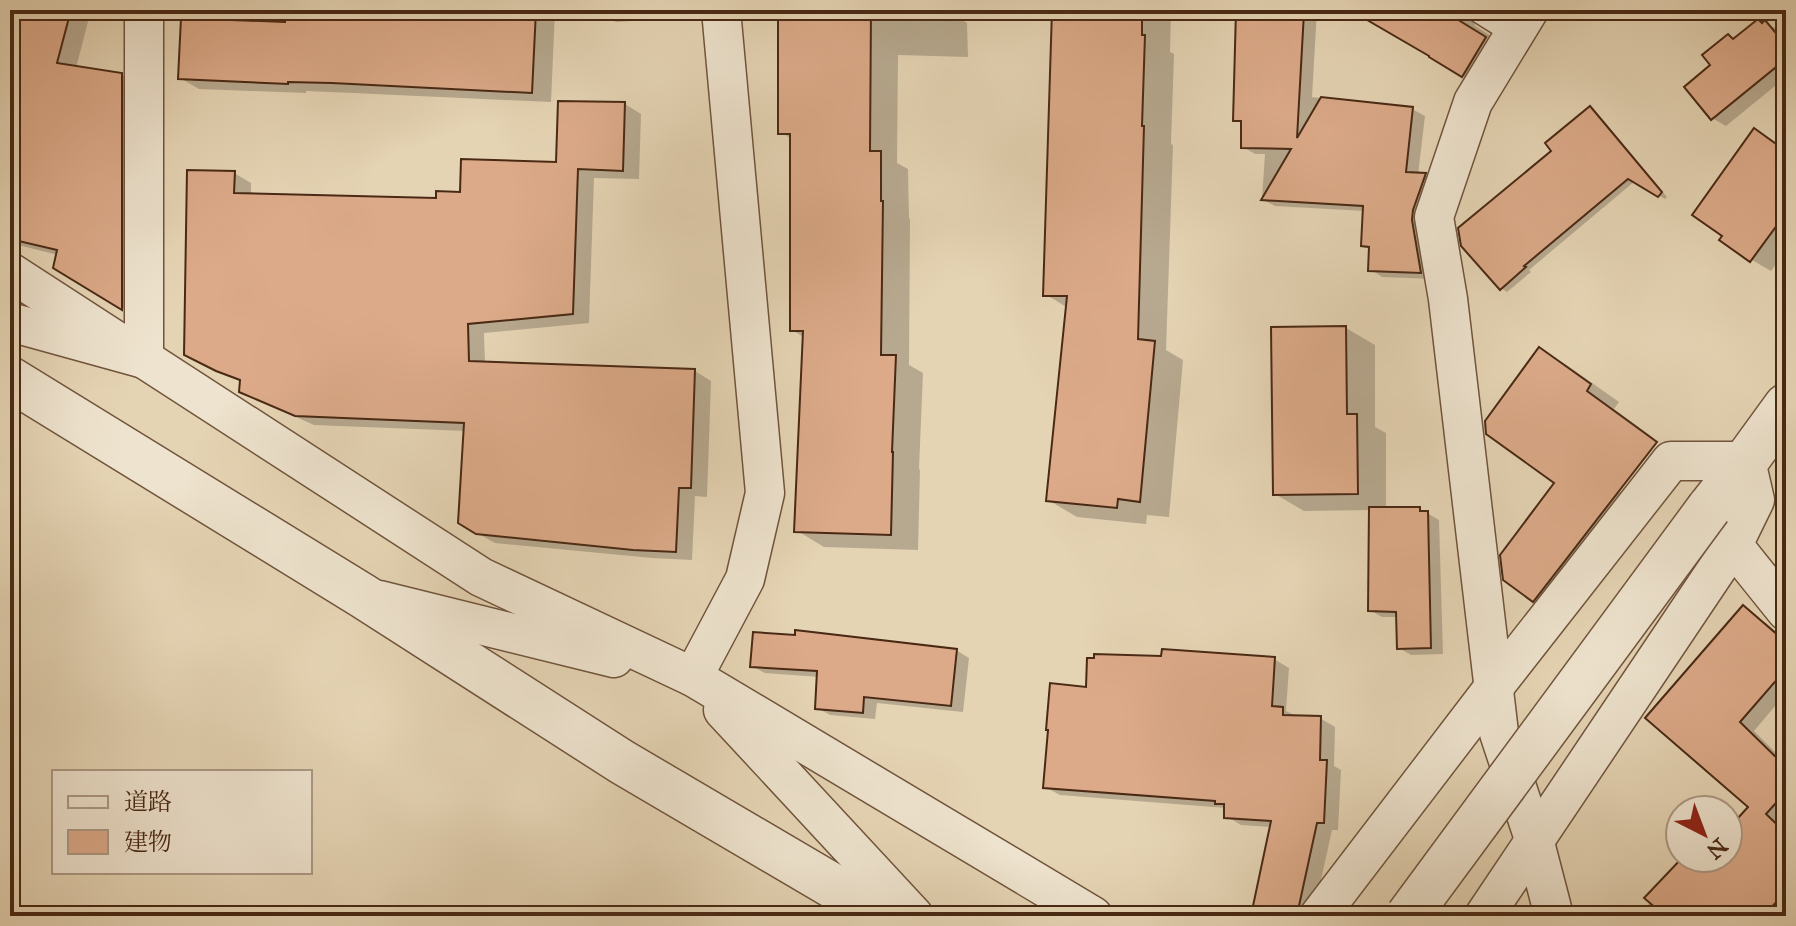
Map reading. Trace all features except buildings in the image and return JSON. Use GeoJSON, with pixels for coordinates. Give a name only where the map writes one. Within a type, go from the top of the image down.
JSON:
{"type":"FeatureCollection","features":[{"type":"Feature","properties":{"kind":"street"},"geometry":{"type":"LineString","coordinates":[[144,10],[144,359]]}},
{"type":"Feature","properties":{"kind":"street"},"geometry":{"type":"LineString","coordinates":[[693,677],[745,579],[765,493],[721,10]]}},
{"type":"Feature","properties":{"kind":"street"},"geometry":{"type":"LineString","coordinates":[[1521,22],[1473,102],[1434,217],[1448,299],[1499,733],[1534,839],[1554,916]]}},
{"type":"Feature","properties":{"kind":"street"},"geometry":{"type":"LineString","coordinates":[[10,272],[481,577],[693,677],[1093,916]]}},
{"type":"Feature","properties":{"kind":"street"},"geometry":{"type":"LineString","coordinates":[[10,322],[144,359]]}},
{"type":"Feature","properties":{"kind":"street"},"geometry":{"type":"LineString","coordinates":[[10,379],[363,596],[622,762],[884,916]]}},
{"type":"Feature","properties":{"kind":"street"},"geometry":{"type":"LineString","coordinates":[[1408,916],[1786,406]]}},
{"type":"Feature","properties":{"kind":"street"},"geometry":{"type":"LineString","coordinates":[[1319,916],[1671,461],[1746,461]]}},
{"type":"Feature","properties":{"kind":"street"},"geometry":{"type":"LineString","coordinates":[[1484,916],[1733,545],[1755,500],[1746,461]]}},
{"type":"Feature","properties":{"kind":"street"},"geometry":{"type":"LineString","coordinates":[[1733,545],[1786,611]]}},
{"type":"Feature","properties":{"kind":"street"},"geometry":{"type":"LineString","coordinates":[[363,596],[693,677],[914,916]]}},
{"type":"Feature","properties":{"kind":"lane"},"geometry":{"type":"LineString","coordinates":[[1473,10],[1521,22]]}}]}
